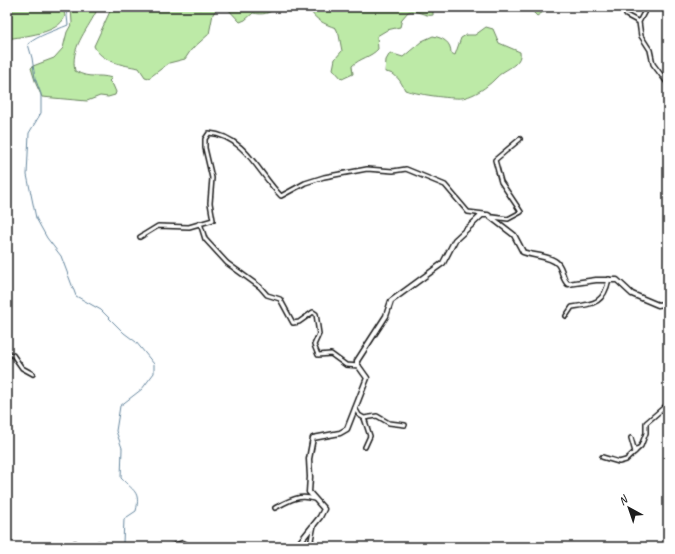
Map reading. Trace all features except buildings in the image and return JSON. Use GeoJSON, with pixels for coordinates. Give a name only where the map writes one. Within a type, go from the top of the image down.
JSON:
{"type":"FeatureCollection","features":[{"type":"Feature","properties":{"kind":"street"},"geometry":{"type":"LineString","coordinates":[[625,7],[626,15],[639,22]]}},
{"type":"Feature","properties":{"kind":"street"},"geometry":{"type":"LineString","coordinates":[[647,7],[639,22],[641,36],[650,50],[652,61],[668,84]]}},
{"type":"Feature","properties":{"kind":"street"},"geometry":{"type":"LineString","coordinates":[[140,237],[158,226],[189,227],[213,220],[210,203],[212,178],[205,148],[205,139],[208,134],[220,135],[248,153],[281,196],[314,180],[324,177],[367,169],[393,171],[406,169],[445,185],[468,212],[508,219],[521,212],[501,182],[495,160],[520,139]]}},
{"type":"Feature","properties":{"kind":"street"},"geometry":{"type":"LineString","coordinates":[[296,547],[324,509],[310,494],[308,489],[310,477],[309,459],[312,440],[315,436],[338,434],[346,430],[367,378],[357,361],[386,316],[391,301],[443,263],[456,238],[485,214]]}},
{"type":"Feature","properties":{"kind":"street"},"geometry":{"type":"LineString","coordinates":[[493,217],[514,235],[522,251],[556,262],[568,284],[609,279],[620,281],[630,293],[655,304],[668,303]]}},
{"type":"Feature","properties":{"kind":"street"},"geometry":{"type":"LineString","coordinates":[[200,223],[203,237],[227,263],[260,287],[267,295],[280,299],[285,304],[293,323],[299,322],[313,312],[316,314],[319,334],[314,345],[318,355],[332,354],[346,365],[359,366]]}},
{"type":"Feature","properties":{"kind":"street"},"geometry":{"type":"LineString","coordinates":[[566,316],[572,307],[600,300],[606,293],[609,279]]}},
{"type":"Feature","properties":{"kind":"street"},"geometry":{"type":"LineString","coordinates":[[7,354],[13,355],[22,368],[33,374]]}},
{"type":"Feature","properties":{"kind":"street"},"geometry":{"type":"LineString","coordinates":[[602,456],[622,462],[635,452],[645,439],[646,423],[668,404]]}},
{"type":"Feature","properties":{"kind":"street"},"geometry":{"type":"LineString","coordinates":[[355,407],[359,415],[364,418],[370,436],[365,447]]}},
{"type":"Feature","properties":{"kind":"street"},"geometry":{"type":"LineString","coordinates":[[364,418],[377,416],[389,423],[405,425]]}},
{"type":"Feature","properties":{"kind":"street"},"geometry":{"type":"LineString","coordinates":[[631,438],[635,452]]}},
{"type":"Feature","properties":{"kind":"street"},"geometry":{"type":"LineString","coordinates":[[275,508],[296,498],[306,496],[314,499]]}},
{"type":"Feature","properties":{"kind":"street"},"geometry":{"type":"LineString","coordinates":[[315,523],[311,537],[315,547]]}},
{"type":"Feature","properties":{"kind":"street"},"geometry":{"type":"LineString","coordinates":[[75,543],[76,547]]}},
{"type":"Feature","properties":{"kind":"street"},"geometry":{"type":"LineString","coordinates":[[172,547],[183,543],[190,547]]}},
{"type":"Feature","properties":{"kind":"street"},"geometry":{"type":"LineString","coordinates":[[87,547],[99,544],[105,547]]}},
{"type":"Feature","properties":{"kind":"green space"},"geometry":{"type":"Polygon","coordinates":[[[7,7],[63,7],[65,16],[56,27],[40,33],[7,39],[7,7]]]}},
{"type":"Feature","properties":{"kind":"green space"},"geometry":{"type":"Polygon","coordinates":[[[71,7],[94,7],[96,12],[77,47],[74,63],[75,71],[90,76],[112,78],[109,81],[113,85],[116,92],[115,95],[108,97],[100,96],[87,101],[42,97],[31,68],[54,58],[63,48],[67,32],[72,23],[71,7]]]}},
{"type":"Feature","properties":{"kind":"green space"},"geometry":{"type":"Polygon","coordinates":[[[112,7],[193,7],[200,9],[204,7],[218,7],[213,14],[209,34],[191,50],[185,59],[169,63],[149,78],[145,77],[139,68],[120,64],[107,59],[97,51],[94,46],[112,7]]]}},
{"type":"Feature","properties":{"kind":"green space"},"geometry":{"type":"Polygon","coordinates":[[[226,7],[276,7],[266,13],[253,13],[245,20],[240,22],[226,7]]]}},
{"type":"Feature","properties":{"kind":"green space"},"geometry":{"type":"Polygon","coordinates":[[[309,7],[433,7],[433,15],[427,15],[415,11],[408,12],[402,19],[400,27],[387,30],[377,36],[378,49],[355,63],[352,66],[353,74],[342,79],[333,69],[335,59],[342,51],[336,28],[327,25],[316,18],[309,7]]]}},
{"type":"Feature","properties":{"kind":"green space"},"geometry":{"type":"Polygon","coordinates":[[[528,7],[551,7],[537,16],[528,7]]]}},
{"type":"Feature","properties":{"kind":"green space"},"geometry":{"type":"Polygon","coordinates":[[[486,27],[493,29],[499,43],[520,52],[520,56],[515,64],[479,92],[462,98],[450,98],[410,92],[405,90],[395,75],[385,72],[386,60],[390,53],[403,57],[422,41],[433,36],[446,41],[450,46],[451,53],[455,55],[461,38],[466,35],[475,35],[486,27]]]}},
{"type":"Feature","properties":{"kind":"waterway"},"geometry":{"type":"LineString","coordinates":[[66,7],[68,25],[42,36],[28,44],[35,78],[41,94],[41,113],[29,133],[27,175],[36,218],[47,238],[61,256],[76,296],[101,310],[124,333],[136,342],[154,364],[154,373],[142,389],[120,406],[116,431],[122,448],[121,478],[137,495],[136,511],[124,519],[123,543],[130,547]]}}]}
